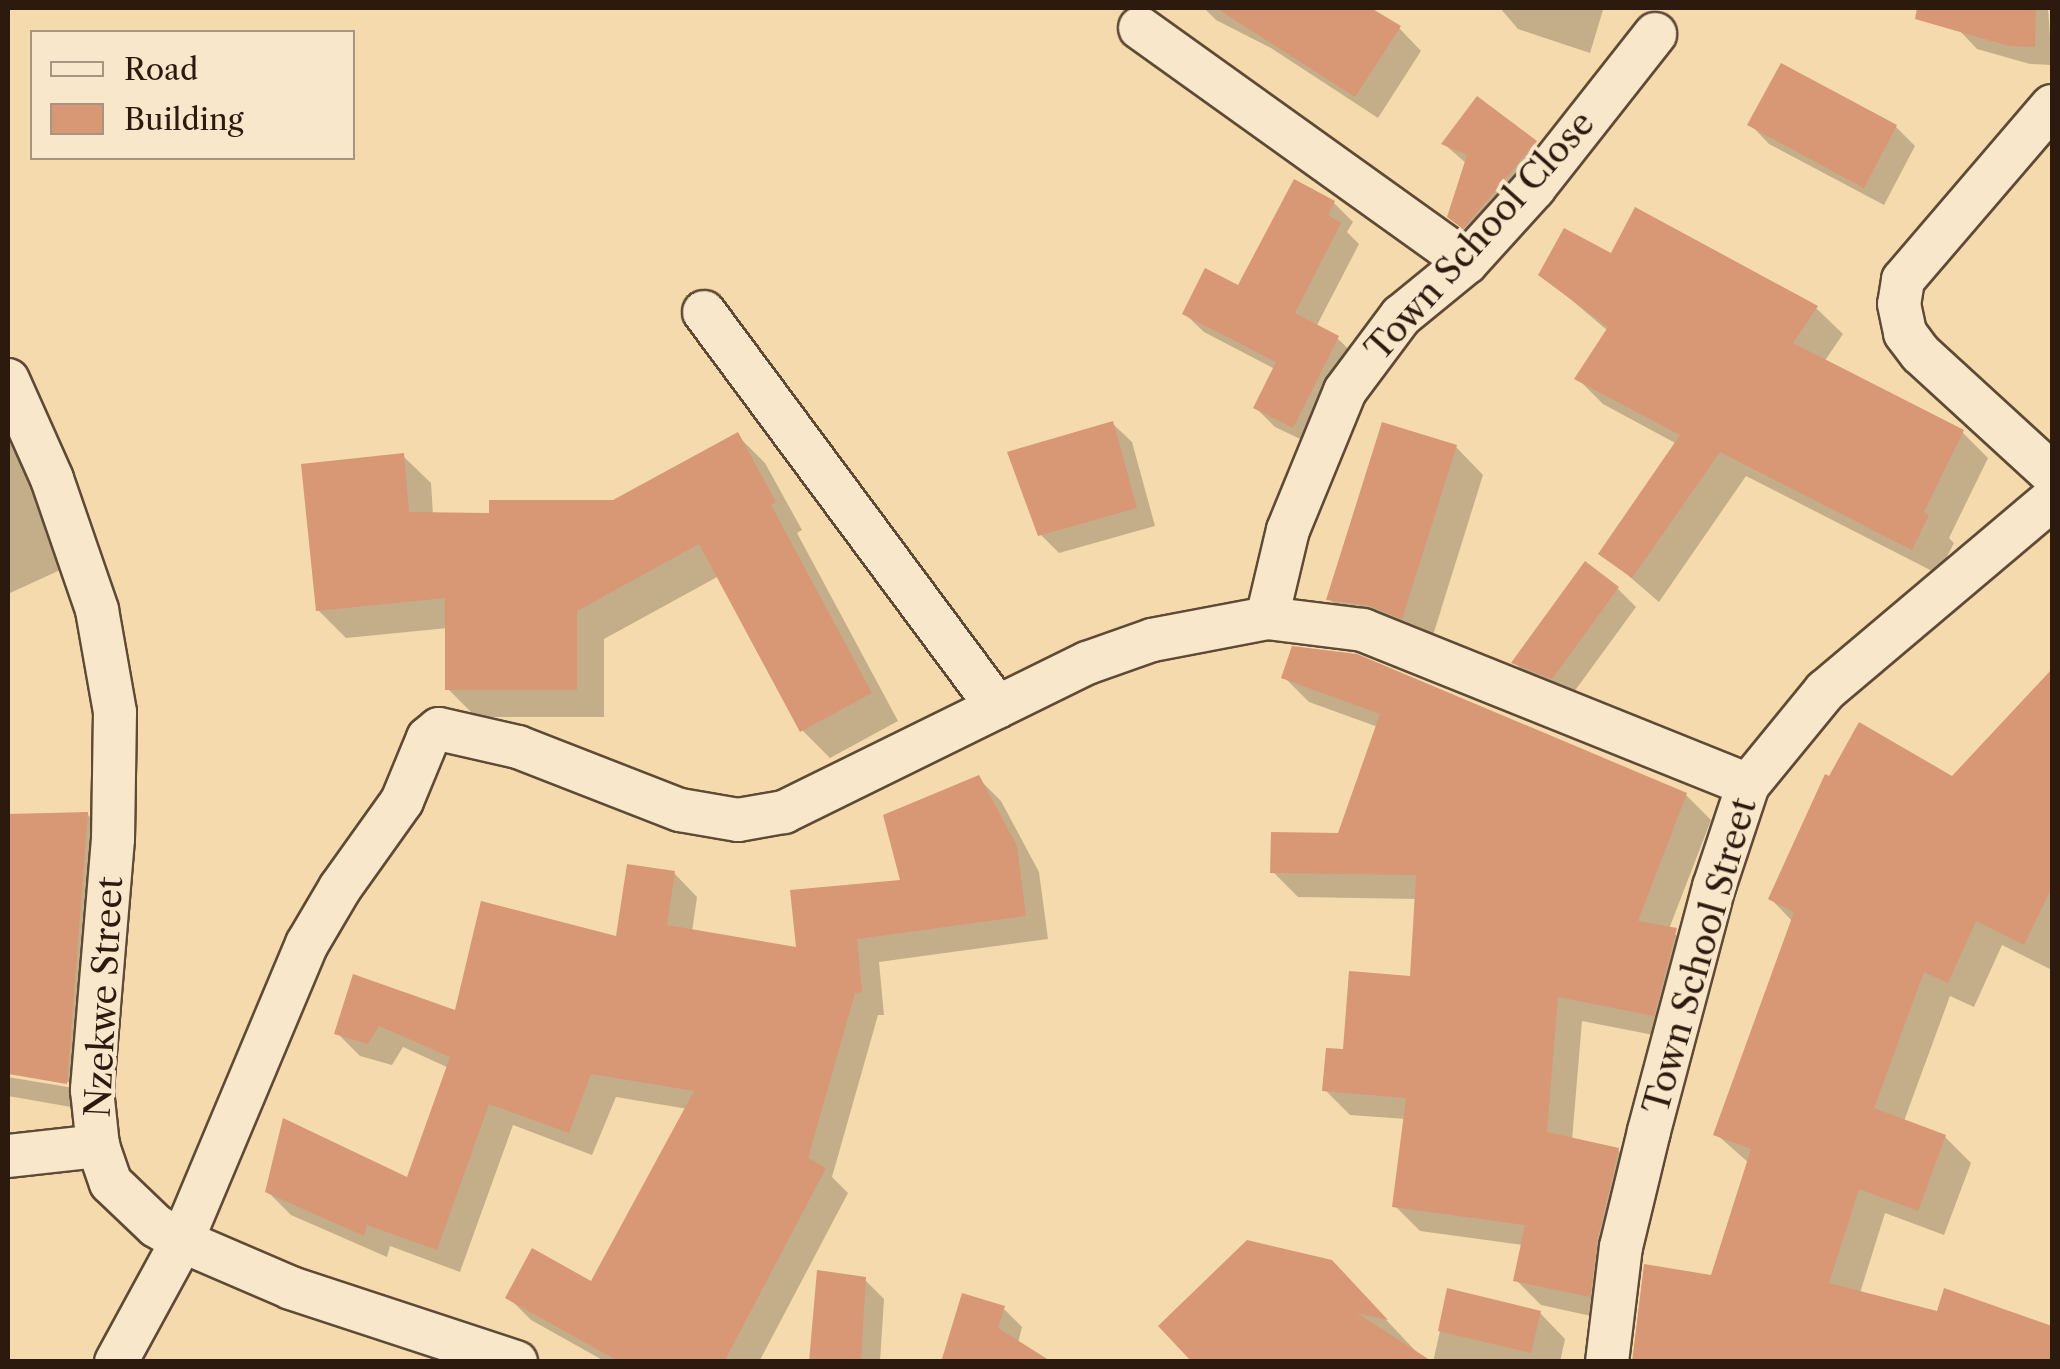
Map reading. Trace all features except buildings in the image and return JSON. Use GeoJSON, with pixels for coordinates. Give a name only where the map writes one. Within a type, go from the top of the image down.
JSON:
{"type":"FeatureCollection","features":[{"type":"Feature","properties":{"kind":"street"},"geometry":{"type":"LineString","coordinates":[[1140,28],[1467,262]]}},
{"type":"Feature","properties":{"kind":"street","name":"Town School Close"},"geometry":{"type":"LineString","coordinates":[[1267,618],[1288,530],[1344,392],[1401,316],[1467,262],[1534,188],[1654,34]]}},
{"type":"Feature","properties":{"kind":"street"},"geometry":{"type":"LineString","coordinates":[[2052,106],[1903,280],[1899,304],[1905,332],[1921,354],[2052,474]]}},
{"type":"Feature","properties":{"kind":"street"},"geometry":{"type":"LineString","coordinates":[[704,312],[997,707]]}},
{"type":"Feature","properties":{"kind":"street","name":"Nzekwe Street"},"geometry":{"type":"LineString","coordinates":[[8,380],[52,478],[97,610],[115,712],[113,839],[92,1090],[98,1146],[111,1184],[156,1226],[182,1241],[291,1288],[516,1362]]}},
{"type":"Feature","properties":{"kind":"street","name":"Town School Street"},"geometry":{"type":"LineString","coordinates":[[1607,1362],[1621,1247],[1635,1189],[1714,888],[1748,785],[1825,690],[2052,499]]}},
{"type":"Feature","properties":{"kind":"street"},"geometry":{"type":"LineString","coordinates":[[116,1362],[182,1241],[308,944],[340,888],[402,801],[428,738],[439,729],[518,747],[680,810],[738,820],[784,812],[1087,663],[1152,640],[1267,618],[1363,630],[1748,785]]}},
{"type":"Feature","properties":{"kind":"street"},"geometry":{"type":"LineString","coordinates":[[8,1156],[98,1146]]}}]}
